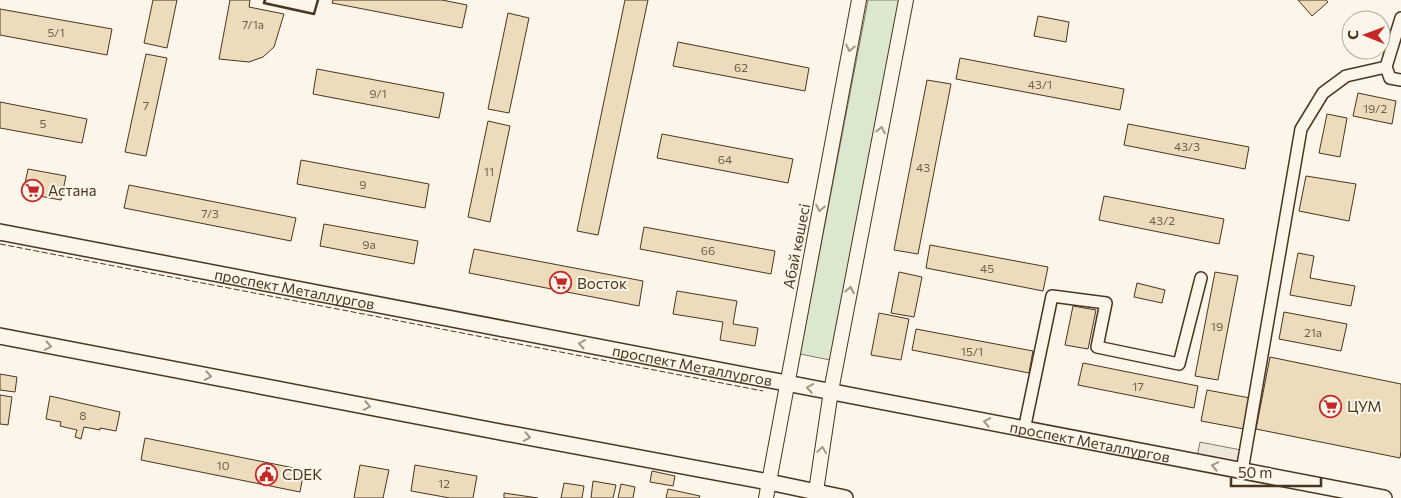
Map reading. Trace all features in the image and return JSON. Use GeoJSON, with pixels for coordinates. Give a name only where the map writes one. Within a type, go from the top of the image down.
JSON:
{"type":"FeatureCollection","features":[{"type":"Feature","properties":{"kind":"main road","name":"проспект Металлургов"},"geometry":{"type":"LineString","coordinates":[[0,232],[1384,498]]}},
{"type":"Feature","properties":{"kind":"main road"},"geometry":{"type":"LineString","coordinates":[[0,336],[769,482],[816,495],[845,498]]}},
{"type":"Feature","properties":{"kind":"street","name":"Абай көшесі"},"geometry":{"type":"LineString","coordinates":[[766,498],[859,0]]}},
{"type":"Feature","properties":{"kind":"street"},"geometry":{"type":"LineString","coordinates":[[816,495],[831,391],[906,0]]}},
{"type":"Feature","properties":{"kind":"street"},"geometry":{"type":"LineString","coordinates":[[1401,18],[1386,67],[1390,78],[1401,80]]}},
{"type":"Feature","properties":{"kind":"street"},"geometry":{"type":"LineString","coordinates":[[1242,471],[1301,129],[1323,93],[1346,76],[1386,67]]}},
{"type":"Feature","properties":{"kind":"street"},"geometry":{"type":"LineString","coordinates":[[1024,430],[1052,296],[1106,303],[1097,347],[1179,364],[1201,278]]}},
{"type":"Feature","properties":{"kind":"green space"},"geometry":{"type":"Polygon","coordinates":[[[868,0],[900,0],[830,360],[800,354],[868,0]]]}},
{"type":"Feature","properties":{"kind":"shaded area"},"geometry":{"type":"Polygon","coordinates":[[[1200,442],[1246,451],[1242,471],[1196,462],[1200,442]]]}},
{"type":"Feature","properties":{"kind":"building"},"geometry":{"type":"Polygon","coordinates":[[[153,0],[177,0],[167,48],[144,43],[153,0]]]}},
{"type":"Feature","properties":{"kind":"building"},"geometry":{"type":"Polygon","coordinates":[[[230,0],[250,0],[249,7],[284,14],[274,47],[263,57],[249,62],[219,59],[230,0]]]}},
{"type":"Feature","properties":{"kind":"building"},"geometry":{"type":"Polygon","coordinates":[[[333,0],[442,0],[467,5],[462,28],[332,3],[333,0]]]}},
{"type":"Feature","properties":{"kind":"building"},"geometry":{"type":"Polygon","coordinates":[[[625,0],[648,0],[598,235],[577,231],[625,0]]]}},
{"type":"Feature","properties":{"kind":"building"},"geometry":{"type":"Polygon","coordinates":[[[1298,0],[1326,0],[1328,2],[1312,16],[1298,0]]]}},
{"type":"Feature","properties":{"kind":"building"},"geometry":{"type":"Polygon","coordinates":[[[0,9],[112,29],[107,55],[0,35],[0,9]]]}},
{"type":"Feature","properties":{"kind":"building"},"geometry":{"type":"Polygon","coordinates":[[[508,13],[529,18],[509,113],[488,109],[508,13]]]}},
{"type":"Feature","properties":{"kind":"building"},"geometry":{"type":"Polygon","coordinates":[[[1038,16],[1069,22],[1066,42],[1034,36],[1038,16]]]}},
{"type":"Feature","properties":{"kind":"building"},"geometry":{"type":"Polygon","coordinates":[[[678,42],[809,68],[805,91],[673,66],[678,42]]]}},
{"type":"Feature","properties":{"kind":"building"},"geometry":{"type":"Polygon","coordinates":[[[146,54],[167,58],[146,156],[125,152],[146,54]]]}},
{"type":"Feature","properties":{"kind":"building"},"geometry":{"type":"Polygon","coordinates":[[[960,58],[1124,89],[1120,110],[956,79],[960,58]]]}},
{"type":"Feature","properties":{"kind":"building"},"geometry":{"type":"Polygon","coordinates":[[[317,69],[444,93],[439,118],[313,94],[317,69]]]}},
{"type":"Feature","properties":{"kind":"building"},"geometry":{"type":"Polygon","coordinates":[[[927,80],[951,84],[918,254],[894,250],[927,80]]]}},
{"type":"Feature","properties":{"kind":"building"},"geometry":{"type":"Polygon","coordinates":[[[1358,93],[1396,101],[1392,124],[1353,116],[1358,93]]]}},
{"type":"Feature","properties":{"kind":"building"},"geometry":{"type":"Polygon","coordinates":[[[0,102],[87,119],[82,143],[0,128],[0,102]]]}},
{"type":"Feature","properties":{"kind":"building"},"geometry":{"type":"Polygon","coordinates":[[[1327,114],[1347,118],[1340,157],[1319,153],[1327,114]]]}},
{"type":"Feature","properties":{"kind":"building"},"geometry":{"type":"Polygon","coordinates":[[[488,121],[510,126],[490,222],[468,217],[488,121]]]}},
{"type":"Feature","properties":{"kind":"building"},"geometry":{"type":"Polygon","coordinates":[[[1128,124],[1249,147],[1245,169],[1124,145],[1128,124]]]}},
{"type":"Feature","properties":{"kind":"building"},"geometry":{"type":"Polygon","coordinates":[[[662,134],[793,159],[788,183],[657,158],[662,134]]]}},
{"type":"Feature","properties":{"kind":"building"},"geometry":{"type":"Polygon","coordinates":[[[301,160],[429,184],[425,208],[297,184],[301,160]]]}},
{"type":"Feature","properties":{"kind":"building"},"geometry":{"type":"Polygon","coordinates":[[[28,169],[66,176],[61,200],[23,193],[28,169]]]}},
{"type":"Feature","properties":{"kind":"building"},"geometry":{"type":"Polygon","coordinates":[[[1306,176],[1356,184],[1349,221],[1299,211],[1306,176]]]}},
{"type":"Feature","properties":{"kind":"building"},"geometry":{"type":"Polygon","coordinates":[[[129,185],[296,218],[291,241],[124,208],[129,185]]]}},
{"type":"Feature","properties":{"kind":"building"},"geometry":{"type":"Polygon","coordinates":[[[1104,196],[1224,219],[1219,244],[1099,220],[1104,196]]]}},
{"type":"Feature","properties":{"kind":"building"},"geometry":{"type":"Polygon","coordinates":[[[324,224],[418,241],[414,264],[320,246],[324,224]]]}},
{"type":"Feature","properties":{"kind":"building"},"geometry":{"type":"Polygon","coordinates":[[[644,227],[775,251],[771,274],[640,249],[644,227]]]}},
{"type":"Feature","properties":{"kind":"building"},"geometry":{"type":"Polygon","coordinates":[[[930,245],[1048,267],[1043,291],[926,268],[930,245]]]}},
{"type":"Feature","properties":{"kind":"building"},"geometry":{"type":"Polygon","coordinates":[[[474,249],[643,281],[639,306],[469,273],[474,249]]]}},
{"type":"Feature","properties":{"kind":"building"},"geometry":{"type":"Polygon","coordinates":[[[1298,253],[1314,256],[1310,278],[1355,286],[1351,306],[1290,295],[1298,253]]]}},
{"type":"Feature","properties":{"kind":"building"},"geometry":{"type":"Polygon","coordinates":[[[899,272],[922,277],[914,317],[891,313],[899,272]]]}},
{"type":"Feature","properties":{"kind":"building"},"geometry":{"type":"Polygon","coordinates":[[[1215,272],[1238,276],[1218,380],[1195,376],[1215,272]]]}},
{"type":"Feature","properties":{"kind":"building"},"geometry":{"type":"Polygon","coordinates":[[[1137,283],[1165,290],[1162,303],[1134,297],[1137,283]]]}},
{"type":"Feature","properties":{"kind":"building"},"geometry":{"type":"Polygon","coordinates":[[[677,291],[737,301],[733,324],[758,328],[755,346],[720,340],[723,322],[673,314],[677,291]]]}},
{"type":"Feature","properties":{"kind":"building"},"geometry":{"type":"Polygon","coordinates":[[[1073,306],[1096,310],[1088,349],[1065,345],[1073,306]]]}},
{"type":"Feature","properties":{"kind":"building"},"geometry":{"type":"Polygon","coordinates":[[[1284,312],[1347,324],[1341,351],[1279,339],[1284,312]]]}},
{"type":"Feature","properties":{"kind":"building"},"geometry":{"type":"Polygon","coordinates":[[[879,313],[909,319],[901,360],[871,355],[879,313]]]}},
{"type":"Feature","properties":{"kind":"building"},"geometry":{"type":"Polygon","coordinates":[[[916,329],[1033,351],[1029,373],[912,350],[916,329]]]}},
{"type":"Feature","properties":{"kind":"building","name":"ЦУМ"},"geometry":{"type":"Polygon","coordinates":[[[1270,357],[1401,384],[1400,458],[1256,429],[1270,357]]]}},
{"type":"Feature","properties":{"kind":"building"},"geometry":{"type":"Polygon","coordinates":[[[1083,363],[1198,386],[1194,408],[1078,385],[1083,363]]]}},
{"type":"Feature","properties":{"kind":"building"},"geometry":{"type":"Polygon","coordinates":[[[0,374],[17,377],[15,392],[0,390],[0,374]]]}},
{"type":"Feature","properties":{"kind":"building"},"geometry":{"type":"Polygon","coordinates":[[[1207,390],[1250,398],[1244,429],[1201,421],[1207,390]]]}},
{"type":"Feature","properties":{"kind":"building"},"geometry":{"type":"Polygon","coordinates":[[[0,395],[12,397],[8,425],[0,424],[0,395]]]}},
{"type":"Feature","properties":{"kind":"building"},"geometry":{"type":"Polygon","coordinates":[[[50,396],[120,412],[116,431],[84,427],[81,439],[75,437],[77,430],[60,426],[61,422],[46,419],[50,396]]]}},
{"type":"Feature","properties":{"kind":"building"},"geometry":{"type":"Polygon","coordinates":[[[145,438],[304,470],[300,492],[141,460],[145,438]]]}},
{"type":"Feature","properties":{"kind":"building"},"geometry":{"type":"Polygon","coordinates":[[[360,465],[389,470],[383,498],[354,498],[360,465]]]}},
{"type":"Feature","properties":{"kind":"building"},"geometry":{"type":"Polygon","coordinates":[[[415,465],[477,476],[473,498],[450,498],[411,491],[415,465]]]}},
{"type":"Feature","properties":{"kind":"building"},"geometry":{"type":"Polygon","coordinates":[[[652,471],[675,476],[673,486],[650,482],[652,471]]]}},
{"type":"Feature","properties":{"kind":"building"},"geometry":{"type":"Polygon","coordinates":[[[593,481],[616,485],[613,498],[591,498],[593,481]]]}},
{"type":"Feature","properties":{"kind":"building"},"geometry":{"type":"Polygon","coordinates":[[[564,483],[584,486],[582,498],[561,498],[564,483]]]}},
{"type":"Feature","properties":{"kind":"building"},"geometry":{"type":"Polygon","coordinates":[[[621,484],[635,487],[633,498],[618,498],[621,484]]]}},
{"type":"Feature","properties":{"kind":"building"},"geometry":{"type":"Polygon","coordinates":[[[668,489],[700,496],[699,498],[666,498],[668,489]]]}},
{"type":"Feature","properties":{"kind":"building"},"geometry":{"type":"Polygon","coordinates":[[[504,493],[538,498],[504,498],[504,493]]]}},
{"type":"Feature","properties":{"kind":"fence"},"geometry":{"type":"LineString","coordinates":[[0,244],[763,391]]}},
{"type":"Feature","properties":{"kind":"wall"},"geometry":{"type":"LineString","coordinates":[[265,0],[264,3],[314,14],[318,0]]}},
{"type":"Feature","properties":{"kind":"place","name":"Астана"},"geometry":{"type":"Point","coordinates":[32,190]}},
{"type":"Feature","properties":{"kind":"place","name":"Восток"},"geometry":{"type":"Point","coordinates":[561,283]}},
{"type":"Feature","properties":{"kind":"place","name":"ЦУМ"},"geometry":{"type":"Point","coordinates":[1331,406]}},
{"type":"Feature","properties":{"kind":"place","name":"CDEK"},"geometry":{"type":"Point","coordinates":[266,474]}}]}
